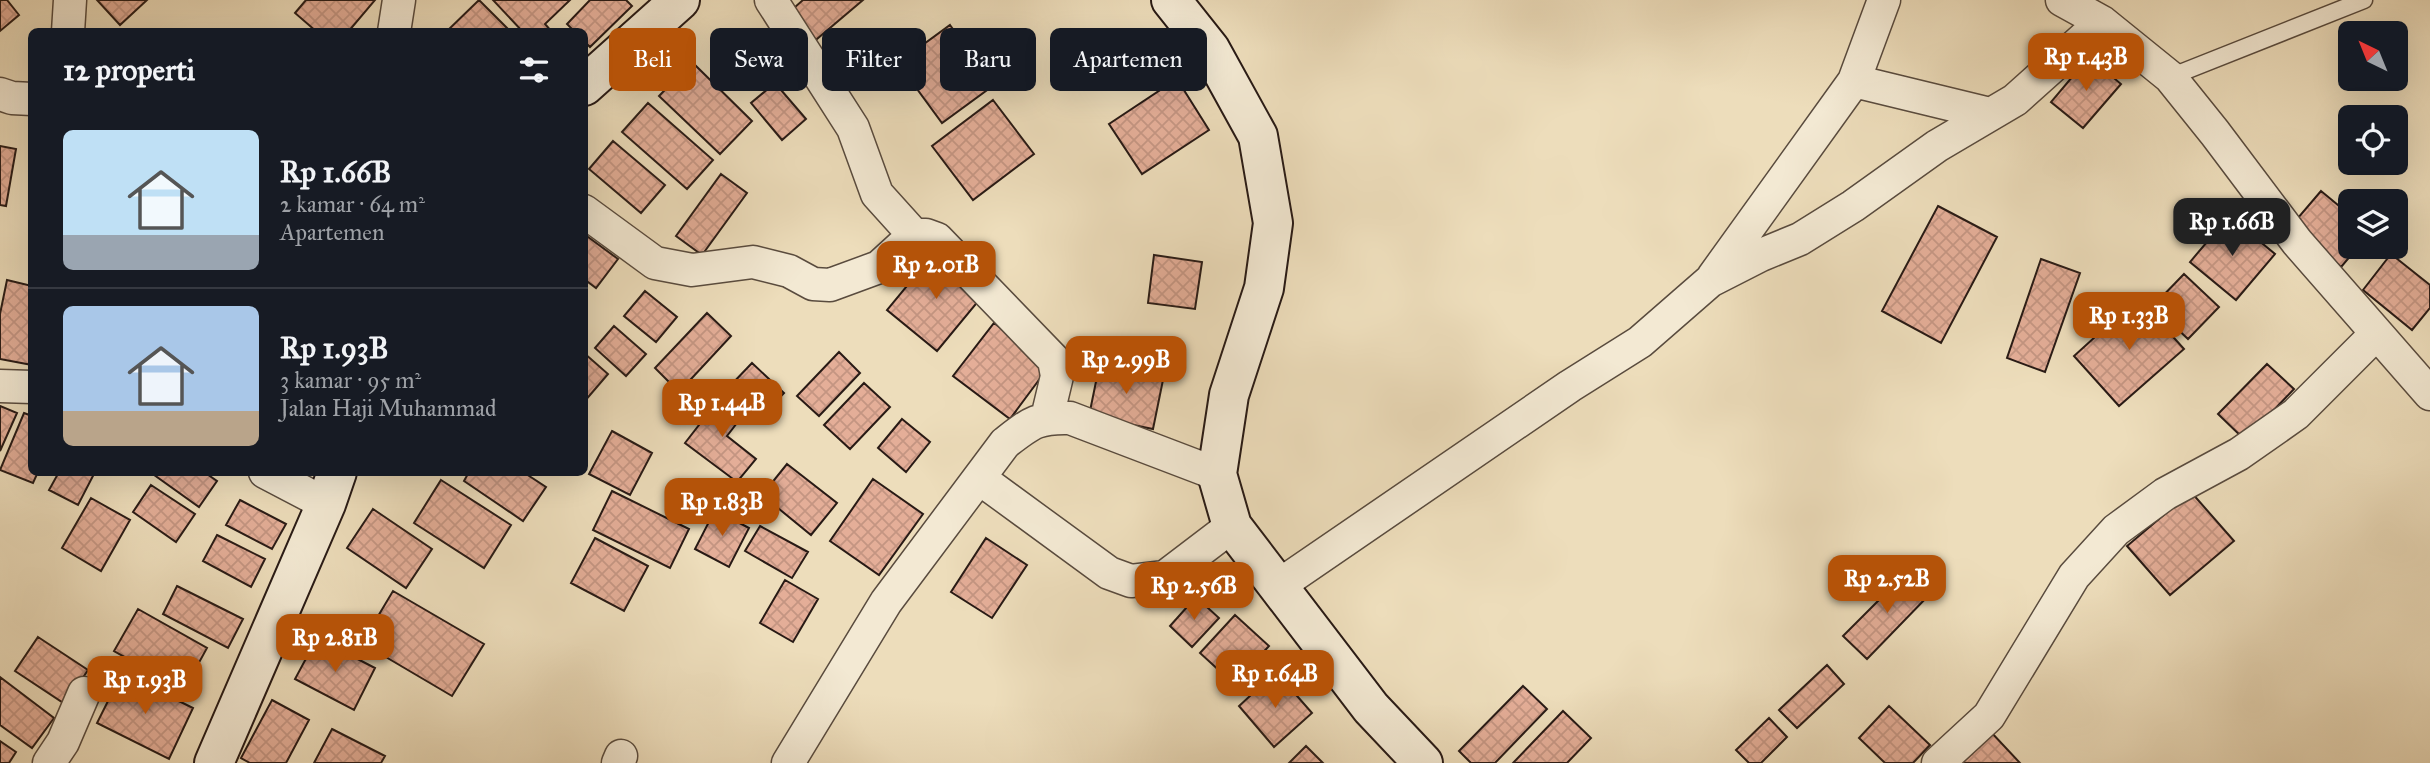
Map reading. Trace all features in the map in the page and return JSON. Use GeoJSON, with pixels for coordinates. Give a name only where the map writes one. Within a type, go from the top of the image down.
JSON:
{"type":"FeatureCollection","features":[{"type":"Feature","properties":{"kind":"street"},"geometry":{"type":"LineString","coordinates":[[68,28],[70,0]]}},
{"type":"Feature","properties":{"kind":"street"},"geometry":{"type":"LineString","coordinates":[[395,28],[399,0]]}},
{"type":"Feature","properties":{"kind":"street"},"geometry":{"type":"LineString","coordinates":[[588,82],[680,0]]}},
{"type":"Feature","properties":{"kind":"street"},"geometry":{"type":"LineString","coordinates":[[771,0],[853,128],[877,194],[914,235]]}},
{"type":"Feature","properties":{"kind":"street"},"geometry":{"type":"LineString","coordinates":[[1171,0],[1210,49],[1258,136],[1273,223],[1264,288],[1229,395],[1217,474],[1232,526],[1371,708],[1423,763]]}},
{"type":"Feature","properties":{"kind":"street"},"geometry":{"type":"LineString","coordinates":[[1278,586],[1570,386],[1640,342],[1710,281],[1854,81],[1884,0]]}},
{"type":"Feature","properties":{"kind":"street"},"geometry":{"type":"LineString","coordinates":[[2062,0],[2102,22],[2170,77],[2215,132],[2297,242],[2430,394]]}},
{"type":"Feature","properties":{"kind":"street"},"geometry":{"type":"LineString","coordinates":[[1710,281],[1800,239],[1853,206],[1937,146],[2015,100],[2102,22]]}},
{"type":"Feature","properties":{"kind":"street"},"geometry":{"type":"LineString","coordinates":[[1854,81],[1990,114]]}},
{"type":"Feature","properties":{"kind":"street"},"geometry":{"type":"LineString","coordinates":[[0,94],[28,100]]}},
{"type":"Feature","properties":{"kind":"street"},"geometry":{"type":"LineString","coordinates":[[588,214],[655,263],[692,270],[752,262],[789,271],[813,284],[830,285],[879,267],[914,235],[937,239],[1054,360],[1057,376],[1047,418]]}},
{"type":"Feature","properties":{"kind":"street"},"geometry":{"type":"LineString","coordinates":[[1938,763],[1989,716],[2074,576],[2116,530],[2165,494],[2239,454],[2296,414],[2376,334]]}},
{"type":"Feature","properties":{"kind":"street"},"geometry":{"type":"LineString","coordinates":[[0,386],[28,387]]}},
{"type":"Feature","properties":{"kind":"street"},"geometry":{"type":"LineString","coordinates":[[788,763],[886,602],[1005,443],[1026,427],[1047,418],[1070,418],[1217,474]]}},
{"type":"Feature","properties":{"kind":"street"},"geometry":{"type":"LineString","coordinates":[[214,763],[331,488],[282,476]]}},
{"type":"Feature","properties":{"kind":"street"},"geometry":{"type":"LineString","coordinates":[[979,478],[1109,573],[1131,581],[1165,576],[1232,526]]}},
{"type":"Feature","properties":{"kind":"street"},"geometry":{"type":"LineString","coordinates":[[49,763],[63,742],[84,693]]}},
{"type":"Feature","properties":{"kind":"lane"},"geometry":{"type":"LineString","coordinates":[[2170,77],[2364,0]]}},
{"type":"Feature","properties":{"kind":"building"},"geometry":{"type":"Polygon","coordinates":[[[0,0],[7,0],[19,15],[0,31],[0,0]]]}},
{"type":"Feature","properties":{"kind":"building"},"geometry":{"type":"Polygon","coordinates":[[[97,0],[147,0],[120,25],[97,0]]]}},
{"type":"Feature","properties":{"kind":"building"},"geometry":{"type":"Polygon","coordinates":[[[306,0],[375,0],[351,28],[312,28],[295,13],[306,0]]]}},
{"type":"Feature","properties":{"kind":"building"},"geometry":{"type":"Polygon","coordinates":[[[479,0],[507,28],[450,28],[479,0]]]}},
{"type":"Feature","properties":{"kind":"building"},"geometry":{"type":"Polygon","coordinates":[[[493,0],[570,0],[545,24],[548,28],[519,28],[493,0]]]}},
{"type":"Feature","properties":{"kind":"building"},"geometry":{"type":"Polygon","coordinates":[[[590,0],[626,0],[632,6],[590,47],[588,28],[571,28],[567,24],[590,0]]]}},
{"type":"Feature","properties":{"kind":"building"},"geometry":{"type":"Polygon","coordinates":[[[803,0],[863,0],[830,28],[822,28],[822,35],[811,44],[808,41],[808,28],[797,28],[786,15],[803,0]]]}},
{"type":"Feature","properties":{"kind":"building"},"geometry":{"type":"Polygon","coordinates":[[[940,32],[940,91],[986,91],[942,123],[919,91],[926,91],[926,43],[940,32]]]}},
{"type":"Feature","properties":{"kind":"building"},"geometry":{"type":"Polygon","coordinates":[[[2089,57],[2121,84],[2083,128],[2051,102],[2089,57]]]}},
{"type":"Feature","properties":{"kind":"building"},"geometry":{"type":"Polygon","coordinates":[[[696,66],[710,80],[710,91],[721,91],[752,121],[720,154],[659,96],[664,91],[696,91],[696,66]]]}},
{"type":"Feature","properties":{"kind":"building"},"geometry":{"type":"Polygon","coordinates":[[[765,91],[782,91],[806,119],[782,140],[751,103],[765,91]]]}},
{"type":"Feature","properties":{"kind":"building"},"geometry":{"type":"Polygon","coordinates":[[[1159,91],[1185,91],[1209,130],[1142,174],[1109,124],[1159,91]]]}},
{"type":"Feature","properties":{"kind":"building"},"geometry":{"type":"Polygon","coordinates":[[[993,100],[1034,154],[973,200],[932,146],[993,100]]]}},
{"type":"Feature","properties":{"kind":"building"},"geometry":{"type":"Polygon","coordinates":[[[648,103],[713,160],[687,189],[622,132],[648,103]]]}},
{"type":"Feature","properties":{"kind":"building"},"geometry":{"type":"Polygon","coordinates":[[[613,141],[665,185],[641,213],[589,169],[613,141]]]}},
{"type":"Feature","properties":{"kind":"building"},"geometry":{"type":"Polygon","coordinates":[[[0,146],[16,149],[6,206],[0,205],[0,146]]]}},
{"type":"Feature","properties":{"kind":"building"},"geometry":{"type":"Polygon","coordinates":[[[721,174],[747,193],[702,255],[676,236],[721,174]]]}},
{"type":"Feature","properties":{"kind":"building"},"geometry":{"type":"Polygon","coordinates":[[[2321,191],[2338,205],[2338,259],[2348,259],[2341,267],[2291,226],[2321,191]]]}},
{"type":"Feature","properties":{"kind":"building"},"geometry":{"type":"Polygon","coordinates":[[[1938,206],[1997,237],[1941,343],[1882,311],[1938,206]]]}},
{"type":"Feature","properties":{"kind":"building"},"geometry":{"type":"Polygon","coordinates":[[[2229,216],[2275,254],[2236,300],[2190,262],[2229,216]]]}},
{"type":"Feature","properties":{"kind":"building"},"geometry":{"type":"Polygon","coordinates":[[[588,237],[618,259],[596,288],[588,282],[588,237]]]}},
{"type":"Feature","properties":{"kind":"building"},"geometry":{"type":"Polygon","coordinates":[[[935,252],[985,293],[937,351],[887,310],[935,252]]]}},
{"type":"Feature","properties":{"kind":"building"},"geometry":{"type":"Polygon","coordinates":[[[1154,255],[1202,262],[1195,309],[1148,303],[1154,255]]]}},
{"type":"Feature","properties":{"kind":"building"},"geometry":{"type":"Polygon","coordinates":[[[2041,259],[2080,273],[2045,372],[2007,358],[2041,259]]]}},
{"type":"Feature","properties":{"kind":"building"},"geometry":{"type":"Polygon","coordinates":[[[2387,259],[2397,259],[2430,285],[2430,308],[2412,330],[2363,290],[2387,259]]]}},
{"type":"Feature","properties":{"kind":"building"},"geometry":{"type":"Polygon","coordinates":[[[2184,274],[2219,307],[2188,339],[2153,306],[2184,274]]]}},
{"type":"Feature","properties":{"kind":"building"},"geometry":{"type":"Polygon","coordinates":[[[7,280],[28,285],[28,364],[0,359],[0,314],[7,280]]]}},
{"type":"Feature","properties":{"kind":"building"},"geometry":{"type":"Polygon","coordinates":[[[645,291],[677,317],[656,342],[624,316],[645,291]]]}},
{"type":"Feature","properties":{"kind":"building"},"geometry":{"type":"Polygon","coordinates":[[[2138,298],[2184,349],[2119,406],[2074,356],[2138,298]]]}},
{"type":"Feature","properties":{"kind":"building"},"geometry":{"type":"Polygon","coordinates":[[[707,313],[731,336],[679,392],[655,368],[707,313]]]}},
{"type":"Feature","properties":{"kind":"building"},"geometry":{"type":"Polygon","coordinates":[[[994,323],[1050,365],[1010,419],[953,376],[994,323]]]}},
{"type":"Feature","properties":{"kind":"building"},"geometry":{"type":"Polygon","coordinates":[[[614,326],[646,354],[626,376],[595,348],[614,326]]]}},
{"type":"Feature","properties":{"kind":"building"},"geometry":{"type":"Polygon","coordinates":[[[839,352],[860,373],[819,416],[797,396],[839,352]]]}},
{"type":"Feature","properties":{"kind":"building"},"geometry":{"type":"Polygon","coordinates":[[[588,356],[608,374],[588,397],[588,356]]]}},
{"type":"Feature","properties":{"kind":"building"},"geometry":{"type":"Polygon","coordinates":[[[1100,362],[1164,375],[1153,429],[1089,416],[1100,362]]]}},
{"type":"Feature","properties":{"kind":"building"},"geometry":{"type":"Polygon","coordinates":[[[752,363],[784,393],[762,416],[730,386],[752,363]]]}},
{"type":"Feature","properties":{"kind":"building"},"geometry":{"type":"Polygon","coordinates":[[[2267,364],[2294,389],[2245,440],[2218,414],[2267,364]]]}},
{"type":"Feature","properties":{"kind":"building"},"geometry":{"type":"Polygon","coordinates":[[[864,383],[890,407],[850,449],[824,425],[864,383]]]}},
{"type":"Feature","properties":{"kind":"building"},"geometry":{"type":"Polygon","coordinates":[[[724,393],[747,410],[727,436],[756,459],[737,482],[685,443],[724,393]]]}},
{"type":"Feature","properties":{"kind":"building"},"geometry":{"type":"Polygon","coordinates":[[[0,406],[17,413],[0,451],[0,406]]]}},
{"type":"Feature","properties":{"kind":"building"},"geometry":{"type":"Polygon","coordinates":[[[24,413],[28,414],[28,476],[36,476],[33,483],[0,470],[24,413]]]}},
{"type":"Feature","properties":{"kind":"building"},"geometry":{"type":"Polygon","coordinates":[[[902,419],[930,442],[906,472],[878,448],[902,419]]]}},
{"type":"Feature","properties":{"kind":"building"},"geometry":{"type":"Polygon","coordinates":[[[612,431],[652,453],[630,495],[589,474],[612,431]]]}},
{"type":"Feature","properties":{"kind":"building"},"geometry":{"type":"Polygon","coordinates":[[[787,464],[837,503],[811,535],[762,495],[787,464]]]}},
{"type":"Feature","properties":{"kind":"building"},"geometry":{"type":"Polygon","coordinates":[[[57,476],[93,476],[78,505],[49,490],[57,476]]]}},
{"type":"Feature","properties":{"kind":"building"},"geometry":{"type":"Polygon","coordinates":[[[156,476],[210,476],[217,481],[199,507],[156,476]]]}},
{"type":"Feature","properties":{"kind":"building"},"geometry":{"type":"Polygon","coordinates":[[[467,476],[529,476],[546,487],[523,521],[464,481],[467,476]]]}},
{"type":"Feature","properties":{"kind":"building"},"geometry":{"type":"Polygon","coordinates":[[[873,479],[923,514],[879,575],[830,541],[873,479]]]}},
{"type":"Feature","properties":{"kind":"building"},"geometry":{"type":"Polygon","coordinates":[[[441,480],[511,525],[484,568],[414,523],[441,480]]]}},
{"type":"Feature","properties":{"kind":"building"},"geometry":{"type":"Polygon","coordinates":[[[151,485],[195,514],[176,542],[133,512],[151,485]]]}},
{"type":"Feature","properties":{"kind":"building"},"geometry":{"type":"Polygon","coordinates":[[[612,491],[689,529],[670,568],[593,530],[612,491]]]}},
{"type":"Feature","properties":{"kind":"building"},"geometry":{"type":"Polygon","coordinates":[[[2191,492],[2234,541],[2170,595],[2127,546],[2191,492]]]}},
{"type":"Feature","properties":{"kind":"building"},"geometry":{"type":"Polygon","coordinates":[[[91,498],[130,520],[101,571],[62,548],[91,498]]]}},
{"type":"Feature","properties":{"kind":"building"},"geometry":{"type":"Polygon","coordinates":[[[240,500],[286,524],[272,549],[226,525],[240,500]]]}},
{"type":"Feature","properties":{"kind":"building"},"geometry":{"type":"Polygon","coordinates":[[[373,509],[432,549],[406,588],[347,548],[373,509]]]}},
{"type":"Feature","properties":{"kind":"building"},"geometry":{"type":"Polygon","coordinates":[[[715,510],[749,528],[729,567],[695,549],[715,510]]]}},
{"type":"Feature","properties":{"kind":"building"},"geometry":{"type":"Polygon","coordinates":[[[760,526],[808,552],[792,578],[745,551],[760,526]]]}},
{"type":"Feature","properties":{"kind":"building"},"geometry":{"type":"Polygon","coordinates":[[[217,535],[265,559],[251,587],[203,561],[217,535]]]}},
{"type":"Feature","properties":{"kind":"building"},"geometry":{"type":"Polygon","coordinates":[[[595,538],[648,566],[624,611],[571,583],[595,538]]]}},
{"type":"Feature","properties":{"kind":"building"},"geometry":{"type":"Polygon","coordinates":[[[986,538],[1027,565],[992,618],[951,592],[986,538]]]}},
{"type":"Feature","properties":{"kind":"building"},"geometry":{"type":"Polygon","coordinates":[[[1907,572],[1930,594],[1867,659],[1843,636],[1907,572]]]}},
{"type":"Feature","properties":{"kind":"building"},"geometry":{"type":"Polygon","coordinates":[[[785,580],[818,599],[793,642],[760,623],[785,580]]]}},
{"type":"Feature","properties":{"kind":"building"},"geometry":{"type":"Polygon","coordinates":[[[177,586],[243,619],[228,648],[163,614],[177,586]]]}},
{"type":"Feature","properties":{"kind":"building"},"geometry":{"type":"Polygon","coordinates":[[[393,591],[484,644],[452,696],[362,643],[393,591]]]}},
{"type":"Feature","properties":{"kind":"building"},"geometry":{"type":"Polygon","coordinates":[[[1196,597],[1219,618],[1192,647],[1170,626],[1196,597]]]}},
{"type":"Feature","properties":{"kind":"building"},"geometry":{"type":"Polygon","coordinates":[[[138,609],[207,648],[184,690],[114,651],[138,609]]]}},
{"type":"Feature","properties":{"kind":"building"},"geometry":{"type":"Polygon","coordinates":[[[1235,615],[1269,646],[1234,684],[1200,653],[1235,615]]]}},
{"type":"Feature","properties":{"kind":"building"},"geometry":{"type":"Polygon","coordinates":[[[38,637],[88,670],[65,704],[15,671],[38,637]]]}},
{"type":"Feature","properties":{"kind":"building"},"geometry":{"type":"Polygon","coordinates":[[[317,638],[375,668],[354,710],[295,679],[317,638]]]}},
{"type":"Feature","properties":{"kind":"building"},"geometry":{"type":"Polygon","coordinates":[[[1827,665],[1844,684],[1797,728],[1779,710],[1827,665]]]}},
{"type":"Feature","properties":{"kind":"building"},"geometry":{"type":"Polygon","coordinates":[[[1276,672],[1312,713],[1274,747],[1239,706],[1276,672]]]}},
{"type":"Feature","properties":{"kind":"building"},"geometry":{"type":"Polygon","coordinates":[[[122,673],[193,708],[169,759],[97,723],[122,673]]]}},
{"type":"Feature","properties":{"kind":"building"},"geometry":{"type":"Polygon","coordinates":[[[0,677],[54,718],[32,748],[0,725],[0,677]]]}},
{"type":"Feature","properties":{"kind":"building"},"geometry":{"type":"Polygon","coordinates":[[[1523,686],[1547,709],[1495,763],[1471,763],[1459,751],[1523,686]]]}},
{"type":"Feature","properties":{"kind":"building"},"geometry":{"type":"Polygon","coordinates":[[[272,700],[309,720],[286,763],[250,763],[241,758],[272,700]]]}},
{"type":"Feature","properties":{"kind":"building"},"geometry":{"type":"Polygon","coordinates":[[[1889,706],[1930,745],[1913,763],[1885,763],[1859,738],[1889,706]]]}},
{"type":"Feature","properties":{"kind":"building"},"geometry":{"type":"Polygon","coordinates":[[[1563,711],[1591,738],[1567,763],[1513,763],[1563,711]]]}},
{"type":"Feature","properties":{"kind":"building"},"geometry":{"type":"Polygon","coordinates":[[[1769,718],[1787,737],[1761,763],[1749,763],[1736,750],[1769,718]]]}},
{"type":"Feature","properties":{"kind":"building"},"geometry":{"type":"Polygon","coordinates":[[[332,729],[385,756],[381,763],[314,763],[332,729]]]}},
{"type":"Feature","properties":{"kind":"building"},"geometry":{"type":"Polygon","coordinates":[[[1990,731],[2020,763],[1955,763],[1990,731]]]}},
{"type":"Feature","properties":{"kind":"building"},"geometry":{"type":"Polygon","coordinates":[[[0,741],[16,752],[9,763],[0,763],[0,741]]]}},
{"type":"Feature","properties":{"kind":"building"},"geometry":{"type":"Polygon","coordinates":[[[1306,746],[1323,763],[1289,763],[1306,746]]]}}]}
